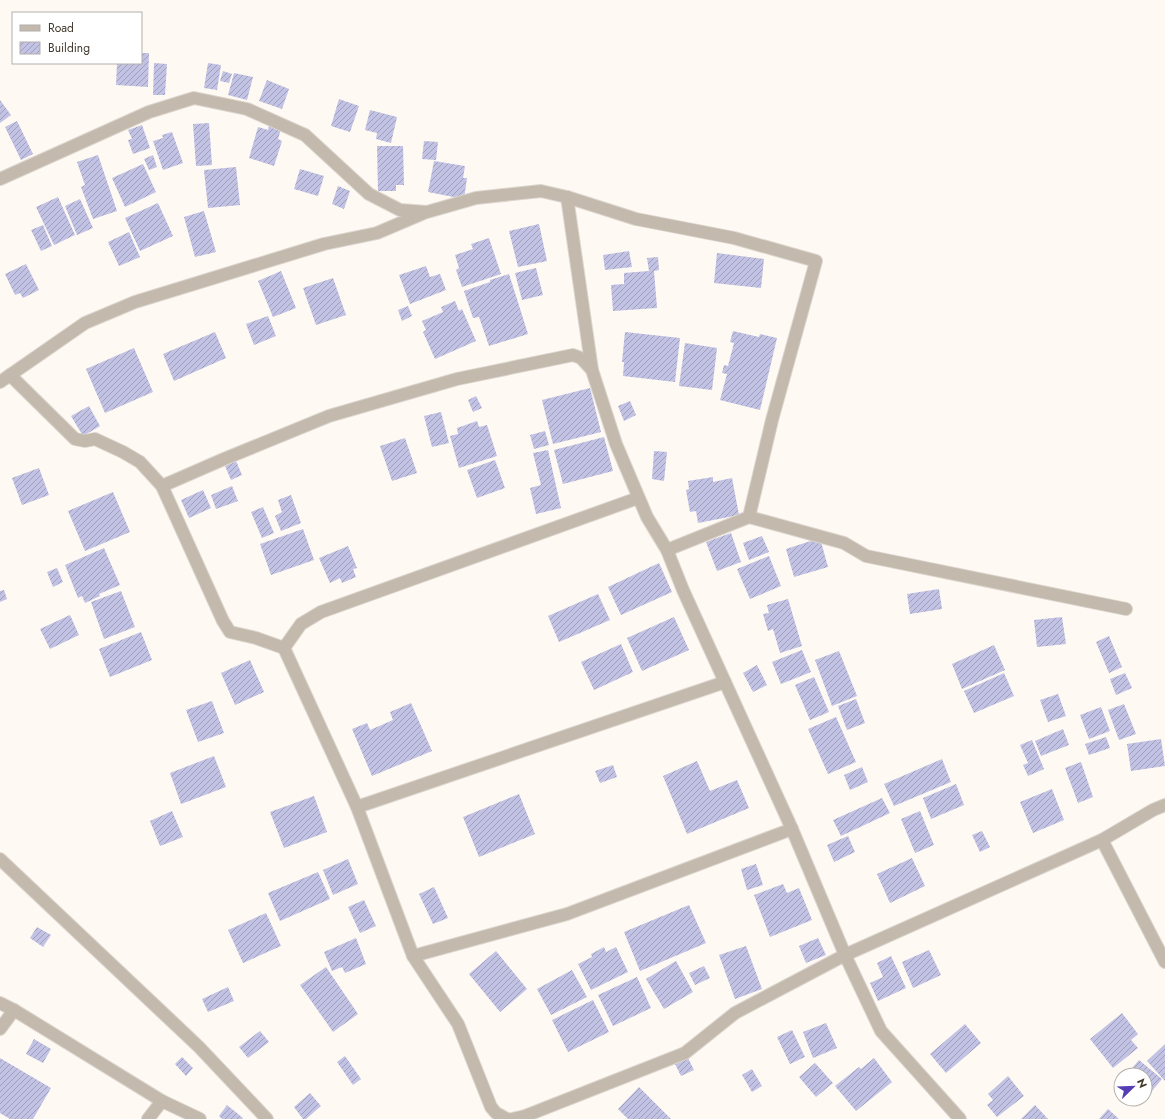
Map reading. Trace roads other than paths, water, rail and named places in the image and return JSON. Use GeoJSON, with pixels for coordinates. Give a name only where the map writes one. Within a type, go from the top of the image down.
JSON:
{"type":"FeatureCollection","features":[{"type":"Feature","properties":{"kind":"street"},"geometry":{"type":"LineString","coordinates":[[0,179],[149,112],[194,98],[247,109],[305,136],[369,194],[400,210],[427,212]]}},
{"type":"Feature","properties":{"kind":"street"},"geometry":{"type":"LineString","coordinates":[[507,1119],[496,1113],[491,1107],[458,1024],[414,956],[357,807],[284,648],[256,638],[230,632],[223,621],[162,486],[140,462],[95,439],[85,441],[75,439],[5,379],[84,323],[135,302],[324,244],[377,233],[427,212],[476,198],[541,191],[567,197],[636,219],[734,238],[816,261],[772,420],[749,517]]}},
{"type":"Feature","properties":{"kind":"street"},"geometry":{"type":"LineString","coordinates":[[567,197],[592,370],[616,444],[646,517],[666,550],[881,1031],[960,1119]]}},
{"type":"Feature","properties":{"kind":"street"},"geometry":{"type":"LineString","coordinates":[[162,486],[329,416],[457,379],[573,355],[581,358],[592,370]]}},
{"type":"Feature","properties":{"kind":"street"},"geometry":{"type":"LineString","coordinates":[[284,648],[301,624],[321,612],[638,498]]}},
{"type":"Feature","properties":{"kind":"street"},"geometry":{"type":"LineString","coordinates":[[666,550],[749,517],[844,543],[866,556],[1126,609]]}},
{"type":"Feature","properties":{"kind":"street"},"geometry":{"type":"LineString","coordinates":[[357,807],[725,682]]}},
{"type":"Feature","properties":{"kind":"street"},"geometry":{"type":"LineString","coordinates":[[512,1119],[532,1113],[685,1052],[735,1014],[846,955],[1102,840],[1153,810],[1165,805]]}},
{"type":"Feature","properties":{"kind":"street"},"geometry":{"type":"LineString","coordinates":[[414,956],[567,914],[792,829]]}},
{"type":"Feature","properties":{"kind":"street"},"geometry":{"type":"LineString","coordinates":[[1102,840],[1165,962]]}},
{"type":"Feature","properties":{"kind":"street"},"geometry":{"type":"LineString","coordinates":[[0,859],[199,1048],[267,1119]]}},
{"type":"Feature","properties":{"kind":"street"},"geometry":{"type":"LineString","coordinates":[[0,1003],[162,1100],[200,1119]]}},
{"type":"Feature","properties":{"kind":"street"},"geometry":{"type":"LineString","coordinates":[[0,1029],[14,1010]]}},
{"type":"Feature","properties":{"kind":"street"},"geometry":{"type":"LineString","coordinates":[[148,1119],[162,1100]]}}]}
